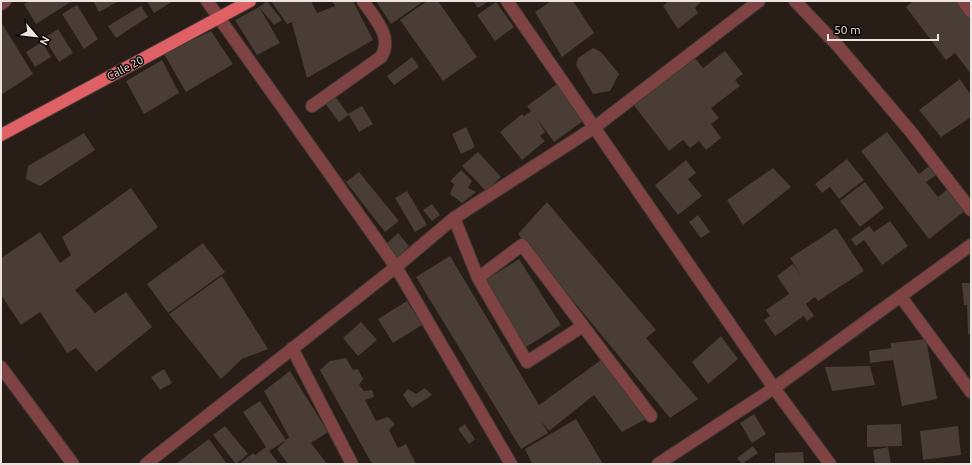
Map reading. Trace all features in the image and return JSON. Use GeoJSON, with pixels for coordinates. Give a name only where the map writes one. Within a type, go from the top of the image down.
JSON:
{"type":"FeatureCollection","features":[{"type":"Feature","properties":{"kind":"main road","name":"Calle 20"},"geometry":{"type":"LineString","coordinates":[[1,135],[250,1]]}},
{"type":"Feature","properties":{"kind":"street"},"geometry":{"type":"LineString","coordinates":[[1,4],[5,1]]}},
{"type":"Feature","properties":{"kind":"street"},"geometry":{"type":"LineString","coordinates":[[207,1],[396,267],[511,464]]}},
{"type":"Feature","properties":{"kind":"street"},"geometry":{"type":"LineString","coordinates":[[312,106],[381,57],[385,51],[385,36],[363,1]]}},
{"type":"Feature","properties":{"kind":"street"},"geometry":{"type":"LineString","coordinates":[[507,1],[774,388],[830,464]]}},
{"type":"Feature","properties":{"kind":"street"},"geometry":{"type":"LineString","coordinates":[[146,464],[396,267],[454,218],[594,127],[759,1]]}},
{"type":"Feature","properties":{"kind":"street"},"geometry":{"type":"LineString","coordinates":[[795,1],[838,46],[906,127],[971,210]]}},
{"type":"Feature","properties":{"kind":"street"},"geometry":{"type":"LineString","coordinates":[[963,1],[971,12]]}},
{"type":"Feature","properties":{"kind":"street"},"geometry":{"type":"LineString","coordinates":[[454,218],[478,278],[527,362],[583,326]]}},
{"type":"Feature","properties":{"kind":"street"},"geometry":{"type":"LineString","coordinates":[[478,278],[522,245],[651,416]]}},
{"type":"Feature","properties":{"kind":"street"},"geometry":{"type":"LineString","coordinates":[[658,464],[774,388],[971,245]]}},
{"type":"Feature","properties":{"kind":"street"},"geometry":{"type":"LineString","coordinates":[[901,297],[971,392]]}},
{"type":"Feature","properties":{"kind":"street"},"geometry":{"type":"LineString","coordinates":[[292,348],[352,464]]}},
{"type":"Feature","properties":{"kind":"street"},"geometry":{"type":"LineString","coordinates":[[1,367],[73,464]]}},
{"type":"Feature","properties":{"kind":"building"},"geometry":{"type":"Polygon","coordinates":[[[29,1],[72,1],[36,24],[24,4],[29,1]]]}},
{"type":"Feature","properties":{"kind":"building"},"geometry":{"type":"Polygon","coordinates":[[[93,1],[119,1],[99,12],[93,1]]]}},
{"type":"Feature","properties":{"kind":"building"},"geometry":{"type":"Polygon","coordinates":[[[147,1],[173,1],[154,13],[147,1]]]}},
{"type":"Feature","properties":{"kind":"building"},"geometry":{"type":"Polygon","coordinates":[[[267,1],[282,20],[274,25],[259,7],[267,1]]]}},
{"type":"Feature","properties":{"kind":"building"},"geometry":{"type":"Polygon","coordinates":[[[271,1],[311,1],[317,13],[335,6],[332,1],[353,1],[373,40],[307,78],[292,23],[297,21],[287,24],[271,1]]]}},
{"type":"Feature","properties":{"kind":"building"},"geometry":{"type":"Polygon","coordinates":[[[376,1],[424,1],[391,24],[376,1]]]}},
{"type":"Feature","properties":{"kind":"building"},"geometry":{"type":"Polygon","coordinates":[[[427,1],[438,1],[477,57],[443,81],[400,20],[427,1]]]}},
{"type":"Feature","properties":{"kind":"building"},"geometry":{"type":"Polygon","coordinates":[[[473,1],[489,1],[478,8],[473,1]]]}},
{"type":"Feature","properties":{"kind":"building"},"geometry":{"type":"Polygon","coordinates":[[[551,1],[573,1],[594,33],[562,57],[535,12],[551,1]]]}},
{"type":"Feature","properties":{"kind":"building"},"geometry":{"type":"Polygon","coordinates":[[[669,1],[701,1],[695,8],[698,13],[678,29],[663,6],[669,1]]]}},
{"type":"Feature","properties":{"kind":"building"},"geometry":{"type":"Polygon","coordinates":[[[913,1],[959,1],[971,17],[971,74],[955,53],[946,60],[906,7],[913,1]]]}},
{"type":"Feature","properties":{"kind":"building"},"geometry":{"type":"Polygon","coordinates":[[[496,2],[514,27],[495,41],[477,15],[496,2]]]}},
{"type":"Feature","properties":{"kind":"building"},"geometry":{"type":"Polygon","coordinates":[[[77,5],[98,39],[84,49],[62,14],[77,5]]]}},
{"type":"Feature","properties":{"kind":"building"},"geometry":{"type":"Polygon","coordinates":[[[141,6],[148,17],[116,38],[108,26],[141,6]]]}},
{"type":"Feature","properties":{"kind":"building"},"geometry":{"type":"Polygon","coordinates":[[[259,7],[280,43],[257,55],[235,20],[259,7]]]}},
{"type":"Feature","properties":{"kind":"building"},"geometry":{"type":"Polygon","coordinates":[[[1,22],[33,74],[1,95],[1,22]]]}},
{"type":"Feature","properties":{"kind":"building"},"geometry":{"type":"Polygon","coordinates":[[[58,29],[73,53],[59,62],[44,38],[58,29]]]}},
{"type":"Feature","properties":{"kind":"building"},"geometry":{"type":"Polygon","coordinates":[[[211,31],[233,64],[186,92],[164,54],[211,31]]]}},
{"type":"Feature","properties":{"kind":"building"},"geometry":{"type":"Polygon","coordinates":[[[42,42],[51,57],[35,67],[26,52],[42,42]]]}},
{"type":"Feature","properties":{"kind":"building"},"geometry":{"type":"Polygon","coordinates":[[[593,48],[601,52],[619,74],[610,91],[593,94],[576,65],[578,58],[593,48]]]}},
{"type":"Feature","properties":{"kind":"building"},"geometry":{"type":"Polygon","coordinates":[[[725,51],[743,74],[735,80],[740,86],[711,108],[719,118],[711,124],[721,138],[706,150],[699,141],[690,148],[683,140],[669,151],[633,104],[694,57],[703,68],[725,51]]]}},
{"type":"Feature","properties":{"kind":"building"},"geometry":{"type":"Polygon","coordinates":[[[412,57],[419,67],[394,85],[387,76],[412,57]]]}},
{"type":"Feature","properties":{"kind":"building"},"geometry":{"type":"Polygon","coordinates":[[[162,60],[179,93],[144,114],[126,81],[162,60]]]}},
{"type":"Feature","properties":{"kind":"building"},"geometry":{"type":"Polygon","coordinates":[[[960,79],[971,95],[971,117],[941,137],[919,110],[960,79]]]}},
{"type":"Feature","properties":{"kind":"building"},"geometry":{"type":"Polygon","coordinates":[[[557,84],[583,121],[554,142],[537,119],[545,132],[540,136],[545,141],[522,160],[500,132],[522,114],[524,116],[531,111],[527,106],[557,84]]]}},
{"type":"Feature","properties":{"kind":"building"},"geometry":{"type":"Polygon","coordinates":[[[334,95],[348,114],[362,106],[373,124],[359,132],[349,115],[339,122],[324,102],[334,95]]]}},
{"type":"Feature","properties":{"kind":"building"},"geometry":{"type":"Polygon","coordinates":[[[466,127],[475,147],[461,154],[452,134],[466,127]]]}},
{"type":"Feature","properties":{"kind":"building"},"geometry":{"type":"Polygon","coordinates":[[[887,132],[919,174],[929,166],[936,175],[926,182],[938,197],[949,188],[966,210],[929,239],[861,151],[887,132]]]}},
{"type":"Feature","properties":{"kind":"building"},"geometry":{"type":"Polygon","coordinates":[[[84,133],[95,150],[40,186],[26,179],[28,166],[84,133]]]}},
{"type":"Feature","properties":{"kind":"building"},"geometry":{"type":"Polygon","coordinates":[[[478,152],[501,177],[486,191],[462,166],[478,152]]]}},
{"type":"Feature","properties":{"kind":"building"},"geometry":{"type":"Polygon","coordinates":[[[847,159],[864,180],[839,199],[830,187],[822,193],[815,184],[847,159]]]}},
{"type":"Feature","properties":{"kind":"building"},"geometry":{"type":"Polygon","coordinates":[[[686,160],[696,173],[688,179],[702,196],[678,215],[655,185],[686,160]]]}},
{"type":"Feature","properties":{"kind":"building"},"geometry":{"type":"Polygon","coordinates":[[[773,168],[791,187],[743,225],[727,200],[773,168]]]}},
{"type":"Feature","properties":{"kind":"building"},"geometry":{"type":"Polygon","coordinates":[[[461,170],[472,181],[468,188],[476,192],[462,203],[450,194],[454,184],[450,181],[461,170]]]}},
{"type":"Feature","properties":{"kind":"building"},"geometry":{"type":"Polygon","coordinates":[[[359,172],[399,221],[385,232],[346,182],[359,172]]]}},
{"type":"Feature","properties":{"kind":"building"},"geometry":{"type":"Polygon","coordinates":[[[865,182],[884,208],[860,227],[840,201],[865,182]]]}},
{"type":"Feature","properties":{"kind":"building"},"geometry":{"type":"Polygon","coordinates":[[[131,188],[158,227],[75,290],[95,313],[126,292],[152,327],[96,372],[76,348],[67,353],[40,312],[21,325],[1,295],[1,258],[40,232],[60,263],[71,255],[62,237],[131,188]]]}},
{"type":"Feature","properties":{"kind":"building"},"geometry":{"type":"Polygon","coordinates":[[[407,191],[427,225],[415,232],[395,198],[407,191]]]}},
{"type":"Feature","properties":{"kind":"building"},"geometry":{"type":"Polygon","coordinates":[[[547,202],[656,330],[646,338],[698,399],[670,418],[518,234],[547,202]]]}},
{"type":"Feature","properties":{"kind":"building"},"geometry":{"type":"Polygon","coordinates":[[[432,204],[440,215],[432,221],[423,210],[432,204]]]}},
{"type":"Feature","properties":{"kind":"building"},"geometry":{"type":"Polygon","coordinates":[[[698,215],[710,232],[701,238],[689,222],[698,215]]]}},
{"type":"Feature","properties":{"kind":"building"},"geometry":{"type":"Polygon","coordinates":[[[890,221],[908,246],[882,265],[864,240],[856,246],[851,239],[869,226],[874,232],[890,221]]]}},
{"type":"Feature","properties":{"kind":"building"},"geometry":{"type":"Polygon","coordinates":[[[836,228],[864,271],[818,301],[815,297],[806,304],[814,316],[807,321],[804,316],[775,336],[764,320],[770,316],[766,310],[789,294],[777,276],[793,264],[802,277],[790,258],[836,228]]]}},
{"type":"Feature","properties":{"kind":"building"},"geometry":{"type":"Polygon","coordinates":[[[398,233],[409,246],[397,258],[385,245],[398,233]]]}},
{"type":"Feature","properties":{"kind":"building"},"geometry":{"type":"Polygon","coordinates":[[[203,243],[225,272],[168,313],[147,284],[203,243]]]}},
{"type":"Feature","properties":{"kind":"building"},"geometry":{"type":"Polygon","coordinates":[[[450,256],[539,405],[608,355],[651,416],[622,432],[594,395],[549,431],[542,422],[548,433],[521,449],[416,277],[450,256]]]}},
{"type":"Feature","properties":{"kind":"building"},"geometry":{"type":"Polygon","coordinates":[[[519,259],[561,325],[523,349],[481,283],[519,259]]]}},
{"type":"Feature","properties":{"kind":"building"},"geometry":{"type":"Polygon","coordinates":[[[222,276],[268,349],[242,359],[221,379],[169,314],[222,276]]]}},
{"type":"Feature","properties":{"kind":"building"},"geometry":{"type":"Polygon","coordinates":[[[962,283],[971,283],[971,334],[968,334],[967,305],[964,305],[962,283]]]}},
{"type":"Feature","properties":{"kind":"building"},"geometry":{"type":"Polygon","coordinates":[[[407,301],[422,325],[393,343],[378,319],[407,301]]]}},
{"type":"Feature","properties":{"kind":"building"},"geometry":{"type":"Polygon","coordinates":[[[361,322],[377,340],[358,356],[343,338],[361,322]]]}},
{"type":"Feature","properties":{"kind":"building"},"geometry":{"type":"Polygon","coordinates":[[[721,336],[738,359],[708,384],[692,362],[721,336]]]}},
{"type":"Feature","properties":{"kind":"building"},"geometry":{"type":"Polygon","coordinates":[[[926,339],[937,399],[902,406],[892,354],[893,360],[870,363],[869,351],[891,348],[891,343],[926,339]]]}},
{"type":"Feature","properties":{"kind":"building"},"geometry":{"type":"Polygon","coordinates":[[[346,358],[353,370],[358,369],[363,379],[359,385],[364,391],[372,390],[374,397],[365,400],[376,421],[388,417],[395,424],[389,430],[398,448],[406,444],[416,464],[372,464],[320,370],[330,361],[346,358]]]}},
{"type":"Feature","properties":{"kind":"building"},"geometry":{"type":"Polygon","coordinates":[[[870,366],[875,385],[832,391],[825,367],[870,366]]]}},
{"type":"Feature","properties":{"kind":"building"},"geometry":{"type":"Polygon","coordinates":[[[164,369],[172,383],[160,390],[151,377],[164,369]]]}},
{"type":"Feature","properties":{"kind":"building"},"geometry":{"type":"Polygon","coordinates":[[[290,371],[328,432],[311,443],[327,464],[288,464],[277,449],[289,437],[264,391],[290,371]]]}},
{"type":"Feature","properties":{"kind":"building"},"geometry":{"type":"Polygon","coordinates":[[[425,388],[432,395],[412,408],[403,395],[408,389],[416,394],[425,388]]]}},
{"type":"Feature","properties":{"kind":"building"},"geometry":{"type":"Polygon","coordinates":[[[260,401],[286,440],[269,451],[279,464],[239,464],[253,453],[255,455],[266,447],[243,412],[260,401]]]}},
{"type":"Feature","properties":{"kind":"building"},"geometry":{"type":"Polygon","coordinates":[[[754,414],[766,434],[752,443],[740,423],[754,414]]]}},
{"type":"Feature","properties":{"kind":"building"},"geometry":{"type":"Polygon","coordinates":[[[576,419],[603,464],[532,464],[525,449],[576,419]]]}},
{"type":"Feature","properties":{"kind":"building"},"geometry":{"type":"Polygon","coordinates":[[[465,424],[475,439],[469,444],[458,429],[465,424]]]}},
{"type":"Feature","properties":{"kind":"building"},"geometry":{"type":"Polygon","coordinates":[[[901,424],[902,446],[867,447],[867,425],[901,424]]]}},
{"type":"Feature","properties":{"kind":"building"},"geometry":{"type":"Polygon","coordinates":[[[225,426],[248,454],[236,464],[213,435],[225,426]]]}},
{"type":"Feature","properties":{"kind":"building"},"geometry":{"type":"Polygon","coordinates":[[[958,426],[961,455],[923,460],[920,431],[958,426]]]}},
{"type":"Feature","properties":{"kind":"building"},"geometry":{"type":"Polygon","coordinates":[[[209,439],[227,464],[177,463],[209,439]]]}},
{"type":"Feature","properties":{"kind":"building"},"geometry":{"type":"Polygon","coordinates":[[[753,446],[758,453],[742,464],[737,458],[753,446]]]}},
{"type":"Feature","properties":{"kind":"building"},"geometry":{"type":"Polygon","coordinates":[[[888,447],[891,464],[875,464],[873,450],[888,447]]]}},
{"type":"Feature","properties":{"kind":"building"},"geometry":{"type":"Polygon","coordinates":[[[803,452],[804,464],[775,464],[775,453],[803,452]]]}}]}
